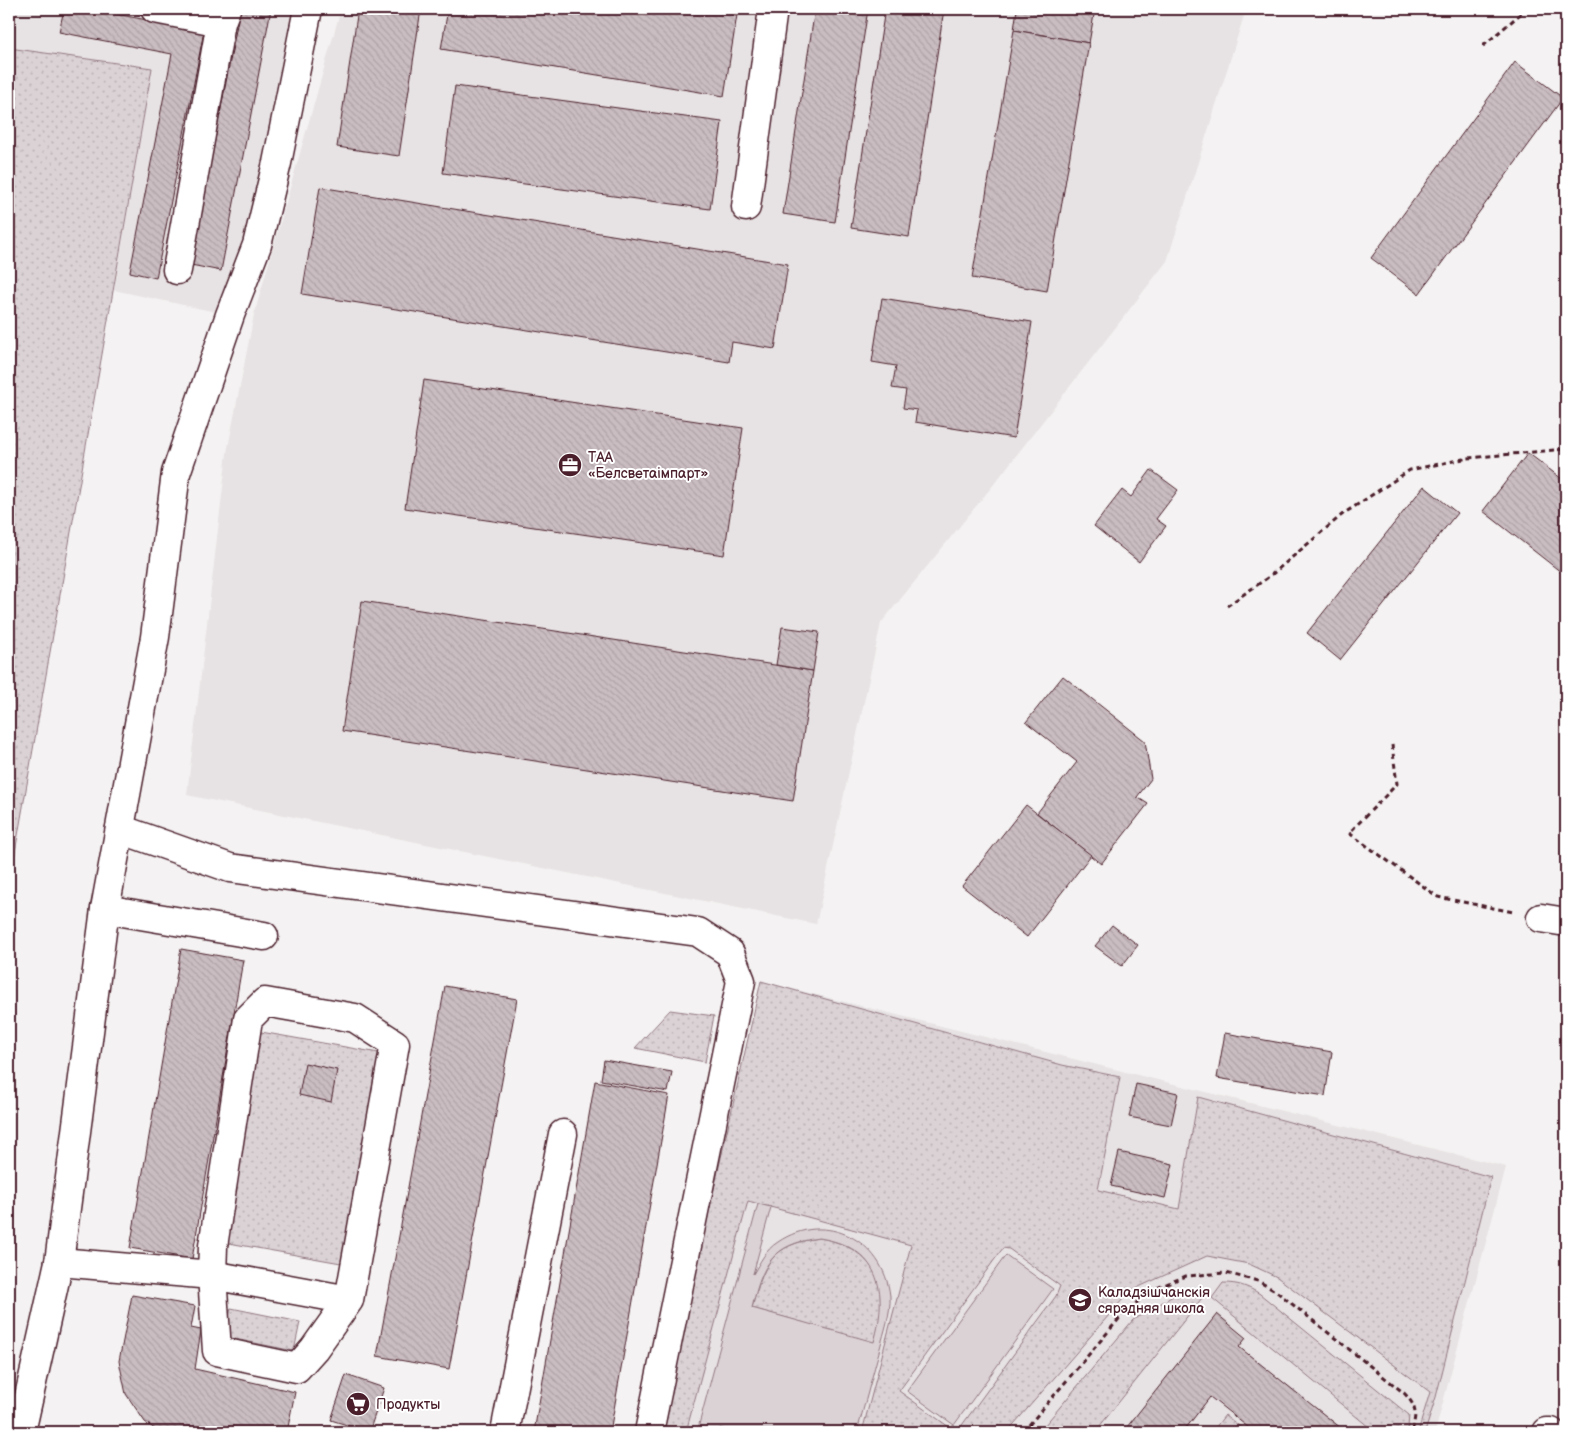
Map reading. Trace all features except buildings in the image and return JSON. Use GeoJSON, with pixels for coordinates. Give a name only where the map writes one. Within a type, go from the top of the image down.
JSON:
{"type":"FeatureCollection","features":[{"type":"Feature","properties":{"kind":"street"},"geometry":{"type":"LineString","coordinates":[[155,9],[224,15],[177,270]]}},
{"type":"Feature","properties":{"kind":"street"},"geometry":{"type":"LineString","coordinates":[[21,1432],[59,1262],[105,909],[155,638],[176,473],[230,316],[257,245],[277,163],[308,9]]}},
{"type":"Feature","properties":{"kind":"street"},"geometry":{"type":"LineString","coordinates":[[746,207],[773,9]]}},
{"type":"Feature","properties":{"kind":"street"},"geometry":{"type":"LineString","coordinates":[[120,829],[230,868],[698,932],[730,953],[741,981],[650,1432]]}},
{"type":"Feature","properties":{"kind":"street"},"geometry":{"type":"LineString","coordinates":[[105,909],[264,936]]}},
{"type":"Feature","properties":{"kind":"street"},"geometry":{"type":"LineString","coordinates":[[265,1002],[355,1018],[395,1044],[349,1300],[314,1349],[296,1368],[217,1351],[212,1275],[213,1246],[248,1019],[265,1002]]}},
{"type":"Feature","properties":{"kind":"street"},"geometry":{"type":"LineString","coordinates":[[505,1432],[563,1134]]}},
{"type":"Feature","properties":{"kind":"street"},"geometry":{"type":"LineString","coordinates":[[59,1262],[212,1275],[349,1300]]}},
{"type":"Feature","properties":{"kind":"path"},"geometry":{"type":"LineString","coordinates":[[1483,46],[1526,9]]}},
{"type":"Feature","properties":{"kind":"path"},"geometry":{"type":"LineString","coordinates":[[1227,606],[1270,576],[1343,514],[1410,470],[1468,458],[1566,449]]}},
{"type":"Feature","properties":{"kind":"path"},"geometry":{"type":"LineString","coordinates":[[1392,745],[1397,784],[1349,833],[1438,897],[1554,920]]}},
{"type":"Feature","properties":{"kind":"path"},"geometry":{"type":"LineString","coordinates":[[1023,1432],[1124,1313],[1152,1290],[1186,1276],[1226,1273],[1258,1281],[1277,1292],[1404,1393],[1414,1404],[1416,1414],[1412,1432]]}},
{"type":"Feature","properties":{"kind":"shaded area"},"geometry":{"type":"Polygon","coordinates":[[[9,9],[301,9],[230,315],[114,290],[152,68],[9,48],[9,9]]]}},
{"type":"Feature","properties":{"kind":"shaded area"},"geometry":{"type":"Polygon","coordinates":[[[341,9],[1246,9],[1167,261],[994,484],[881,623],[816,924],[187,795],[227,453],[254,315],[341,9]]]}},
{"type":"Feature","properties":{"kind":"shaded area"},"geometry":{"type":"Polygon","coordinates":[[[9,48],[152,68],[9,887],[9,48]]]}},
{"type":"Feature","properties":{"kind":"shaded area","name":"Каладзішчанскія сярэдняя школа"},"geometry":{"type":"Polygon","coordinates":[[[761,981],[1506,1167],[1435,1432],[659,1432],[761,981]]]}},
{"type":"Feature","properties":{"kind":"shaded area"},"geometry":{"type":"Polygon","coordinates":[[[761,981],[1062,1065],[1120,1077],[1098,1190],[1179,1209],[1198,1097],[1491,1177],[1436,1397],[1425,1432],[1418,1432],[1430,1392],[1277,1277],[1249,1264],[1207,1256],[1130,1291],[1007,1432],[957,1432],[1056,1296],[1060,1286],[1009,1249],[1003,1248],[899,1391],[956,1432],[862,1432],[911,1245],[748,1201],[686,1432],[659,1432],[761,981]]]}},
{"type":"Feature","properties":{"kind":"shaded area"},"geometry":{"type":"Polygon","coordinates":[[[670,1010],[714,1016],[705,1062],[635,1048],[670,1010]]]}},
{"type":"Feature","properties":{"kind":"shaded area"},"geometry":{"type":"Polygon","coordinates":[[[261,1032],[379,1053],[341,1263],[223,1242],[261,1032]]]}},
{"type":"Feature","properties":{"kind":"shaded area"},"geometry":{"type":"Polygon","coordinates":[[[758,1204],[771,1207],[753,1274],[770,1249],[778,1242],[796,1233],[814,1229],[833,1230],[849,1236],[864,1246],[877,1259],[885,1276],[890,1302],[887,1322],[857,1432],[733,1432],[720,1428],[718,1432],[697,1432],[758,1204]],[[819,1238],[790,1245],[780,1251],[765,1269],[752,1308],[874,1342],[880,1305],[879,1289],[875,1274],[867,1261],[855,1251],[839,1243],[819,1238]]]}},
{"type":"Feature","properties":{"kind":"shaded area"},"geometry":{"type":"Polygon","coordinates":[[[819,1238],[833,1241],[856,1252],[873,1269],[881,1293],[882,1308],[874,1343],[752,1308],[766,1269],[779,1252],[803,1241],[819,1238]]]}},
{"type":"Feature","properties":{"kind":"shaded area"},"geometry":{"type":"Polygon","coordinates":[[[1006,1255],[1053,1289],[954,1425],[907,1391],[1006,1255]]]}},
{"type":"Feature","properties":{"kind":"shaded area"},"geometry":{"type":"Polygon","coordinates":[[[1223,1283],[1242,1286],[1260,1294],[1409,1415],[1408,1427],[1404,1432],[1375,1432],[1212,1298],[1223,1283]]]}},
{"type":"Feature","properties":{"kind":"shaded area"},"geometry":{"type":"Polygon","coordinates":[[[1183,1290],[1202,1298],[1095,1432],[1039,1432],[1133,1320],[1183,1290]]]}},
{"type":"Feature","properties":{"kind":"shaded area"},"geometry":{"type":"Polygon","coordinates":[[[231,1308],[300,1322],[294,1351],[225,1337],[231,1308]]]}},
{"type":"Feature","properties":{"kind":"shaded area"},"geometry":{"type":"Polygon","coordinates":[[[1225,1415],[1247,1432],[1212,1432],[1225,1415]]]}},
{"type":"Feature","properties":{"kind":"place","name":"ТАА «Белсветаімпарт»"},"geometry":{"type":"Point","coordinates":[570,465]}},
{"type":"Feature","properties":{"kind":"place","name":"Каладзішчанскія сярэдняя школа"},"geometry":{"type":"Point","coordinates":[1080,1300]}},
{"type":"Feature","properties":{"kind":"place","name":"Продукты"},"geometry":{"type":"Point","coordinates":[358,1404]}}]}
